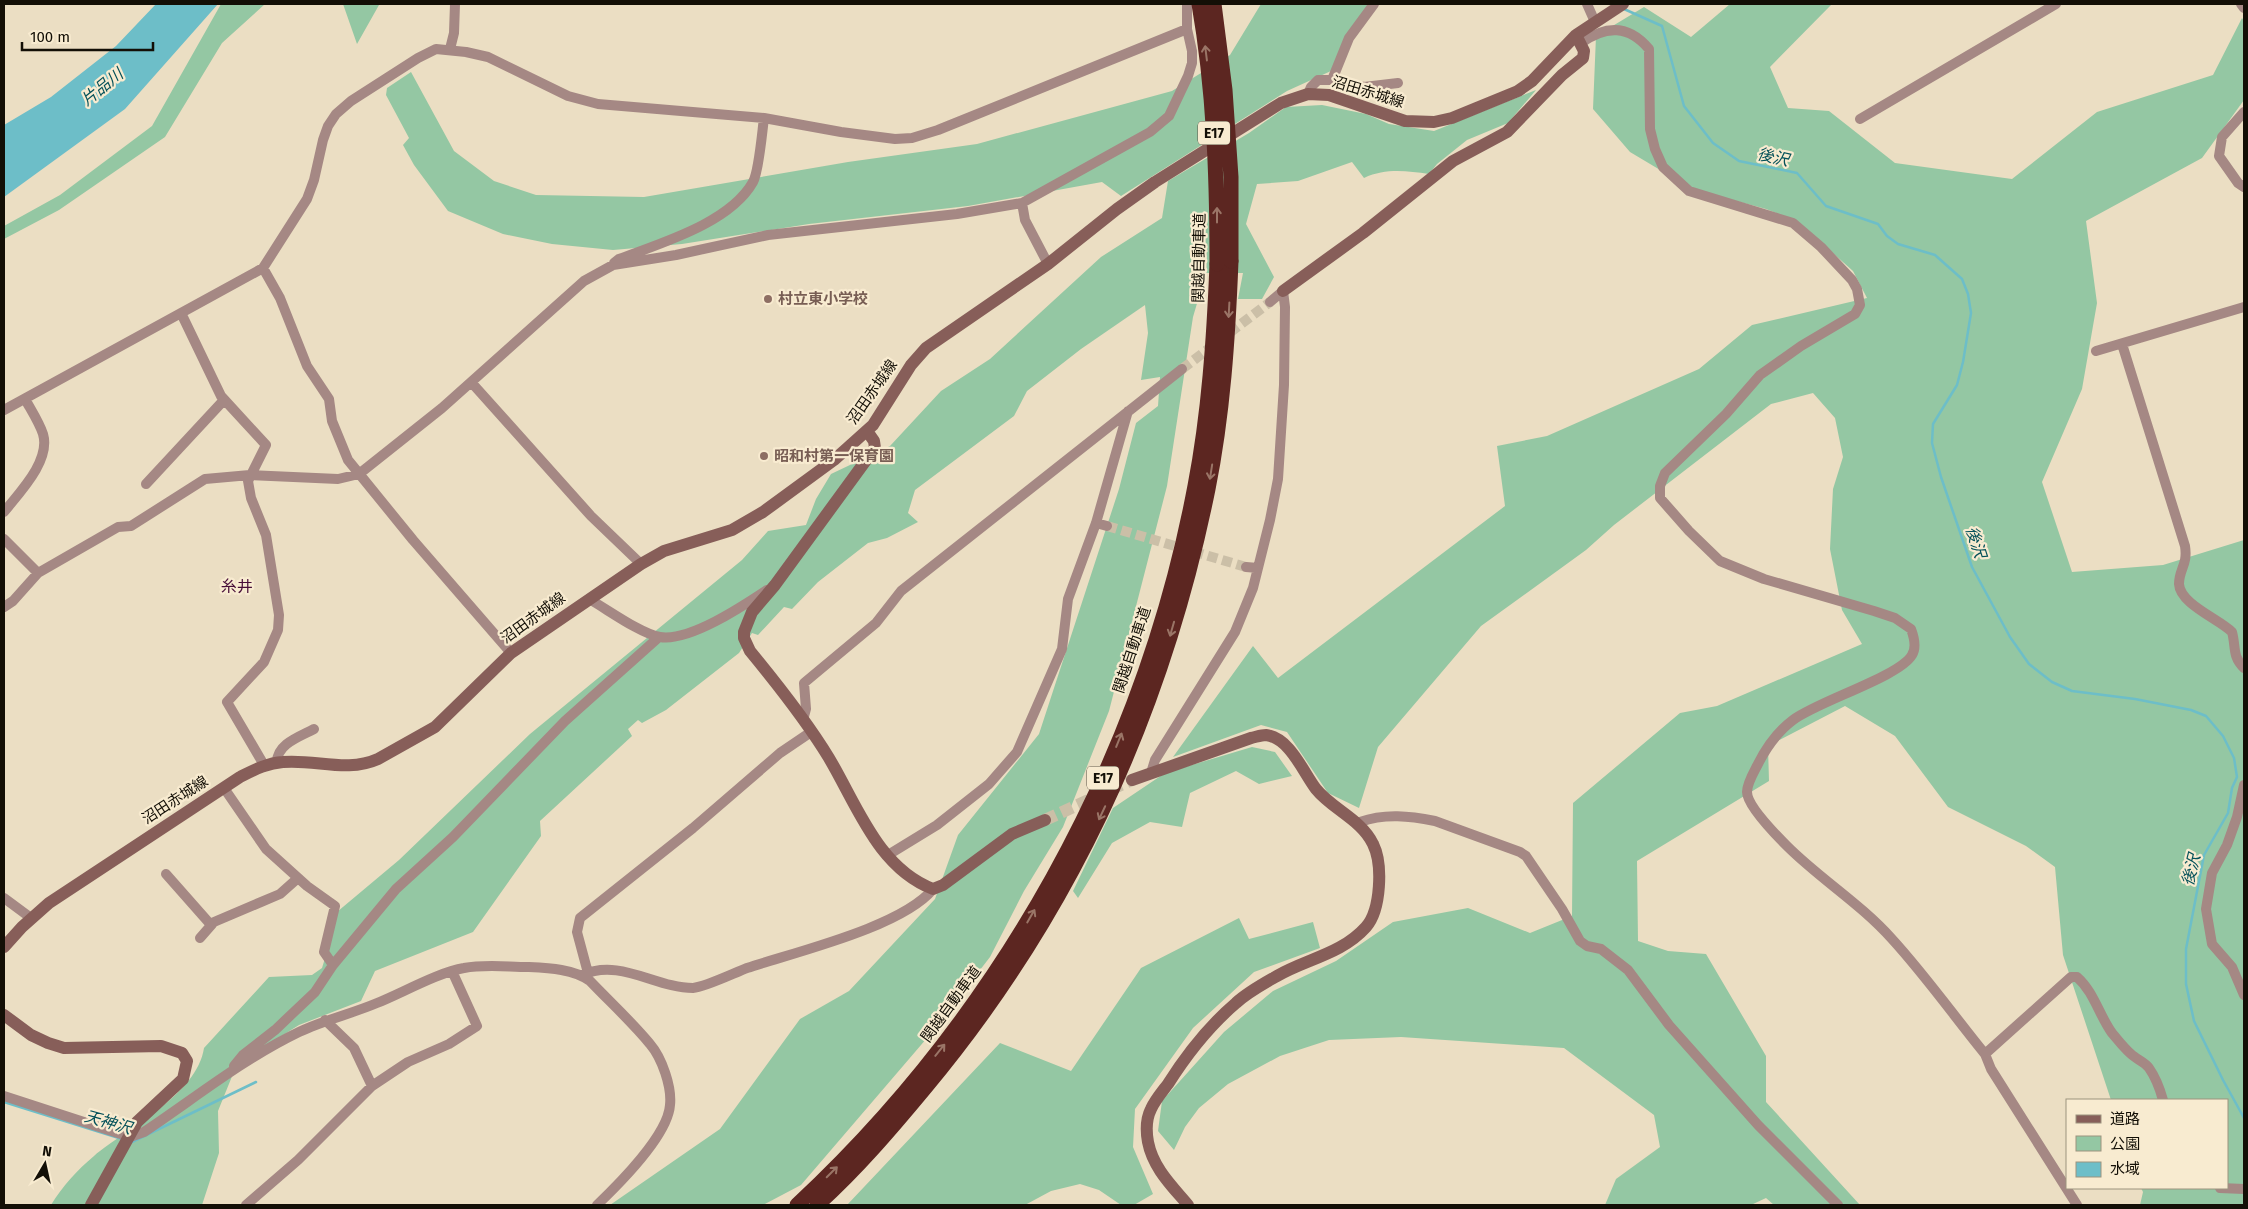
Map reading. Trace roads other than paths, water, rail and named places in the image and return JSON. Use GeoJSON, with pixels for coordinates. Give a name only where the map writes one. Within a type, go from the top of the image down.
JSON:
{"type":"FeatureCollection","features":[{"type":"Feature","properties":{"kind":"highway","name":"関越自動車道"},"geometry":{"type":"LineString","coordinates":[[816,1205],[858,1165],[901,1118],[991,1004],[1065,885],[1123,766],[1169,642],[1190,567],[1208,488],[1220,414],[1228,334],[1211,93],[1199,4]]}},
{"type":"Feature","properties":{"kind":"highway","name":"関越自動車道"},"geometry":{"type":"LineString","coordinates":[[797,1205],[848,1156],[941,1049],[1017,940],[1082,823],[1112,759],[1134,702],[1177,564],[1195,487],[1224,263],[1230,167],[1225,90],[1214,4]]}},
{"type":"Feature","properties":{"kind":"street"},"geometry":{"type":"LineString","coordinates":[[450,49],[454,33],[455,4]]}},
{"type":"Feature","properties":{"kind":"street"},"geometry":{"type":"LineString","coordinates":[[613,264],[676,255],[768,236],[957,214],[1022,203],[1150,132],[1169,116],[1188,76],[1192,63],[1192,51],[1187,29],[1187,4]]}},
{"type":"Feature","properties":{"kind":"street"},"geometry":{"type":"LineString","coordinates":[[1332,80],[1349,38],[1374,4]]}},
{"type":"Feature","properties":{"kind":"street"},"geometry":{"type":"LineString","coordinates":[[1587,4],[1600,19]]}},
{"type":"Feature","properties":{"kind":"street","name":"沼田赤城線"},"geometry":{"type":"LineString","coordinates":[[4,947],[49,903],[240,777],[277,762],[294,761],[351,767],[368,764],[378,759],[424,735],[440,723],[511,653],[641,564],[664,550],[732,530],[763,512],[834,460],[867,431],[880,415],[910,365],[926,348],[1048,264],[1117,209],[1155,182],[1265,112],[1281,103],[1308,94],[1330,95],[1341,98],[1405,121],[1434,122],[1452,118],[1518,91],[1532,81],[1600,19],[1623,4]]}},
{"type":"Feature","properties":{"kind":"street"},"geometry":{"type":"LineString","coordinates":[[1860,119],[2056,4]]}},
{"type":"Feature","properties":{"kind":"street"},"geometry":{"type":"LineString","coordinates":[[2241,4],[2244,8]]}},
{"type":"Feature","properties":{"kind":"street"},"geometry":{"type":"LineString","coordinates":[[4,410],[263,268],[307,199],[312,188],[323,140],[328,126],[336,114],[351,101],[418,58],[436,49],[450,49],[488,57],[568,96],[598,104],[764,118],[841,132],[896,139],[912,138],[955,124],[1187,29]]}},
{"type":"Feature","properties":{"kind":"street"},"geometry":{"type":"LineString","coordinates":[[1270,302],[1363,233],[1453,161],[1507,132],[1562,76],[1583,58],[1584,51],[1579,39],[1613,29],[1643,41],[1649,49],[1650,129],[1655,149],[1663,167],[1688,192],[1793,223],[1821,247],[1852,280],[1857,289],[1860,305],[1855,314],[1801,346],[1760,375],[1726,414],[1665,473],[1660,486],[1660,498],[1689,532],[1720,561],[1764,579],[1895,618],[1911,629],[1915,648],[1912,656],[1904,663],[1880,678],[1794,719],[1775,736],[1755,771],[1747,792],[1749,801],[1775,834],[1804,863],[1856,905],[1892,938],[1985,1054],[1991,1069],[2066,1188]]}},
{"type":"Feature","properties":{"kind":"street"},"geometry":{"type":"LineString","coordinates":[[1308,94],[1313,83],[1318,80],[1332,80],[1364,87],[1398,83]]}},
{"type":"Feature","properties":{"kind":"street"},"geometry":{"type":"LineString","coordinates":[[2244,112],[2222,137],[2219,156],[2238,183],[2244,187]]}},
{"type":"Feature","properties":{"kind":"street"},"geometry":{"type":"LineString","coordinates":[[4,607],[38,573],[118,527],[130,526],[205,479],[250,475],[338,479],[359,474],[442,408],[584,281],[619,259],[686,234],[710,221],[738,201],[754,181],[764,118]]}},
{"type":"Feature","properties":{"kind":"street"},"geometry":{"type":"LineString","coordinates":[[1022,203],[1025,220],[1048,264]]}},
{"type":"Feature","properties":{"kind":"street"},"geometry":{"type":"LineString","coordinates":[[263,268],[280,298],[307,366],[328,399],[332,421],[348,460],[413,540],[511,653]]}},
{"type":"Feature","properties":{"kind":"street"},"geometry":{"type":"LineString","coordinates":[[1151,773],[1155,760],[1235,632],[1253,588],[1278,479],[1284,385],[1285,307],[1283,291]]}},
{"type":"Feature","properties":{"kind":"street"},"geometry":{"type":"LineString","coordinates":[[2096,351],[2244,307]]}},
{"type":"Feature","properties":{"kind":"street"},"geometry":{"type":"LineString","coordinates":[[181,313],[224,400],[266,443],[266,448],[250,475],[249,490],[266,536],[279,615],[278,630],[264,662],[227,702],[264,766]]}},
{"type":"Feature","properties":{"kind":"street"},"geometry":{"type":"LineString","coordinates":[[2122,344],[2187,556],[2180,577],[2181,592],[2187,600],[2232,632],[2235,655],[2238,662],[2244,668]]}},
{"type":"Feature","properties":{"kind":"street"},"geometry":{"type":"LineString","coordinates":[[803,720],[806,709],[802,688],[808,678],[876,623],[901,591],[1182,369]]}},
{"type":"Feature","properties":{"kind":"street"},"geometry":{"type":"LineString","coordinates":[[471,382],[591,516],[641,564]]}},
{"type":"Feature","properties":{"kind":"street"},"geometry":{"type":"LineString","coordinates":[[4,512],[32,477],[38,466],[43,448],[43,436],[25,399]]}},
{"type":"Feature","properties":{"kind":"street"},"geometry":{"type":"LineString","coordinates":[[146,484],[224,400]]}},
{"type":"Feature","properties":{"kind":"street"},"geometry":{"type":"LineString","coordinates":[[888,855],[936,825],[989,784],[1017,752],[1062,649],[1068,599],[1096,523],[1128,411]]}},
{"type":"Feature","properties":{"kind":"street"},"geometry":{"type":"LineString","coordinates":[[867,431],[874,441],[875,448],[775,585],[752,612],[744,632],[744,638],[750,651],[803,720],[829,758],[867,829],[888,855],[909,876],[933,889]]}},
{"type":"Feature","properties":{"kind":"street"},"geometry":{"type":"LineString","coordinates":[[1096,523],[1107,526]]}},
{"type":"Feature","properties":{"kind":"street"},"geometry":{"type":"LineString","coordinates":[[4,539],[38,573]]}},
{"type":"Feature","properties":{"kind":"street"},"geometry":{"type":"LineString","coordinates":[[1246,567],[1258,568]]}},
{"type":"Feature","properties":{"kind":"street"},"geometry":{"type":"LineString","coordinates":[[590,599],[645,632],[659,637],[674,637],[706,626],[737,610],[775,585]]}},
{"type":"Feature","properties":{"kind":"street"},"geometry":{"type":"LineString","coordinates":[[230,1071],[242,1055],[275,1030],[315,992],[333,965],[396,889],[453,837],[565,721],[659,637]]}},
{"type":"Feature","properties":{"kind":"street"},"geometry":{"type":"LineString","coordinates":[[277,762],[277,753],[284,745],[314,729]]}},
{"type":"Feature","properties":{"kind":"street"},"geometry":{"type":"LineString","coordinates":[[597,1205],[642,1156],[657,1136],[670,1106],[662,1068],[651,1046],[585,974],[577,932],[580,918],[693,828],[780,753],[811,732]]}},
{"type":"Feature","properties":{"kind":"street"},"geometry":{"type":"LineString","coordinates":[[1132,780],[1251,738],[1264,735],[1272,737],[1287,748],[1317,790],[1332,806],[1359,825],[1374,845],[1379,881],[1374,911],[1368,924],[1353,939],[1342,946],[1324,956],[1280,974],[1236,1002],[1187,1055],[1151,1109],[1146,1124],[1152,1158],[1161,1173],[1188,1205]]}},
{"type":"Feature","properties":{"kind":"street"},"geometry":{"type":"LineString","coordinates":[[2244,785],[2237,817],[2227,845],[2212,873],[2206,909],[2212,944],[2232,967],[2244,995]]}},
{"type":"Feature","properties":{"kind":"street"},"geometry":{"type":"LineString","coordinates":[[224,788],[266,849],[298,878],[335,906],[324,952],[333,965]]}},
{"type":"Feature","properties":{"kind":"street"},"geometry":{"type":"LineString","coordinates":[[1359,825],[1360,822],[1368,819],[1384,816],[1422,818],[1520,852],[1526,856],[1557,901],[1580,941],[1587,946],[1601,949],[1628,970],[1682,1039],[1758,1125],[1838,1205]]}},
{"type":"Feature","properties":{"kind":"street"},"geometry":{"type":"LineString","coordinates":[[4,1096],[130,1137],[144,1132],[230,1071],[298,1032],[326,1020],[370,1006],[452,971],[479,966],[538,968],[585,974],[621,971],[680,986],[697,988],[747,968],[872,927],[927,897],[933,889],[956,876],[1012,834],[1045,820]]}},
{"type":"Feature","properties":{"kind":"street"},"geometry":{"type":"LineString","coordinates":[[166,874],[211,925]]}},
{"type":"Feature","properties":{"kind":"street"},"geometry":{"type":"LineString","coordinates":[[200,938],[211,925],[280,894],[298,878]]}},
{"type":"Feature","properties":{"kind":"street"},"geometry":{"type":"LineString","coordinates":[[4,898],[32,918]]}},
{"type":"Feature","properties":{"kind":"street"},"geometry":{"type":"LineString","coordinates":[[246,1205],[298,1160],[372,1086],[408,1062],[448,1044],[477,1026],[452,971]]}},
{"type":"Feature","properties":{"kind":"street"},"geometry":{"type":"LineString","coordinates":[[1985,1054],[2071,978],[2077,977],[2083,982],[2092,996],[2113,1034],[2131,1054],[2148,1066],[2163,1099]]}},
{"type":"Feature","properties":{"kind":"street"},"geometry":{"type":"LineString","coordinates":[[4,1015],[31,1035],[64,1048],[162,1046],[182,1052],[187,1061],[184,1079],[142,1116],[91,1205]]}},
{"type":"Feature","properties":{"kind":"street"},"geometry":{"type":"LineString","coordinates":[[326,1020],[354,1048],[372,1086]]}},
{"type":"Feature","properties":{"kind":"street"},"geometry":{"type":"LineString","coordinates":[[2228,1188],[2244,1189]]}},
{"type":"Feature","properties":{"kind":"street"},"geometry":{"type":"LineString","coordinates":[[2067,1189],[2077,1205]]}},
{"type":"Feature","properties":{"kind":"water","name":"片品川"},"geometry":{"type":"Polygon","coordinates":[[[156,4],[218,4],[125,109],[4,197],[4,125],[51,97],[116,46],[156,4]]]}},
{"type":"Feature","properties":{"kind":"waterway","name":"後沢"},"geometry":{"type":"LineString","coordinates":[[1624,9],[1662,26],[1684,106],[1713,143],[1739,161],[1797,173],[1826,206],[1878,224],[1887,236],[1898,244],[1935,255],[1962,279],[1968,294],[1971,313],[1963,362],[1957,385],[1933,424],[1932,443],[1941,477],[1972,567],[2010,637],[2029,664],[2052,682],[2072,691],[2135,699],[2191,710],[2206,716],[2223,736],[2234,758],[2237,777],[2232,788],[2228,813],[2204,855],[2186,949],[2186,984],[2194,1021],[2244,1118]]}},
{"type":"Feature","properties":{"kind":"waterway","name":"天神沢"},"geometry":{"type":"LineString","coordinates":[[132,1142],[256,1082]]}},
{"type":"Feature","properties":{"kind":"waterway","name":"天神沢"},"geometry":{"type":"LineString","coordinates":[[4,1102],[122,1139]]}},
{"type":"Feature","properties":{"kind":"tunnel"},"geometry":{"type":"LineString","coordinates":[[1182,369],[1270,302]]}},
{"type":"Feature","properties":{"kind":"tunnel"},"geometry":{"type":"LineString","coordinates":[[1107,526],[1246,567]]}},
{"type":"Feature","properties":{"kind":"tunnel"},"geometry":{"type":"LineString","coordinates":[[1045,820],[1132,780]]}},
{"type":"Feature","properties":{"kind":"place","name":"村立東小学校"},"geometry":{"type":"Point","coordinates":[768,299]}},
{"type":"Feature","properties":{"kind":"place","name":"昭和村第一保育園"},"geometry":{"type":"Point","coordinates":[764,456]}},
{"type":"Feature","properties":{"kind":"district","name":"糸井"},"geometry":{"type":"Point","coordinates":[237,586]}}]}
